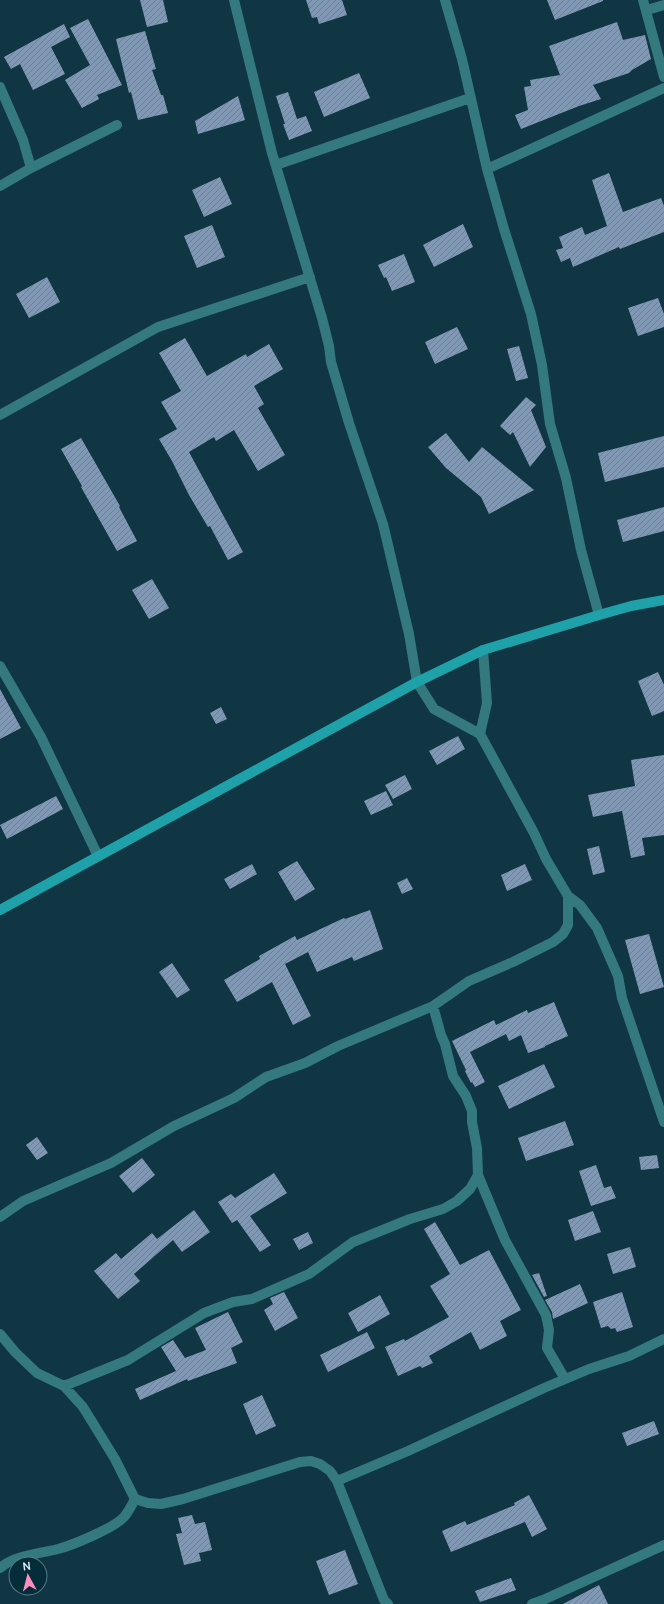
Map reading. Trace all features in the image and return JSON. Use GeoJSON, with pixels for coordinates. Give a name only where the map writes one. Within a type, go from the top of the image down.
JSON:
{"type":"FeatureCollection","features":[{"type":"Feature","properties":{"kind":"main road"},"geometry":{"type":"LineString","coordinates":[[0,910],[417,682],[483,650],[631,606],[664,600]]}},
{"type":"Feature","properties":{"kind":"street"},"geometry":{"type":"LineString","coordinates":[[234,0],[276,165],[322,318],[329,346],[331,362],[349,423],[383,524],[409,634],[417,682],[434,709],[480,734],[534,833],[546,859],[568,896],[580,905],[597,928],[618,976],[622,998],[628,1018],[664,1122]]}},
{"type":"Feature","properties":{"kind":"street"},"geometry":{"type":"LineString","coordinates":[[445,0],[462,59],[487,169],[531,314],[542,365],[550,424],[566,478],[581,550],[599,615]]}},
{"type":"Feature","properties":{"kind":"street"},"geometry":{"type":"LineString","coordinates":[[644,0],[664,77]]}},
{"type":"Feature","properties":{"kind":"street"},"geometry":{"type":"LineString","coordinates":[[647,10],[664,5]]}},
{"type":"Feature","properties":{"kind":"street"},"geometry":{"type":"LineString","coordinates":[[0,87],[23,140],[31,168]]}},
{"type":"Feature","properties":{"kind":"street"},"geometry":{"type":"LineString","coordinates":[[487,169],[664,88]]}},
{"type":"Feature","properties":{"kind":"street"},"geometry":{"type":"LineString","coordinates":[[276,165],[470,98]]}},
{"type":"Feature","properties":{"kind":"street"},"geometry":{"type":"LineString","coordinates":[[0,186],[31,168],[117,125]]}},
{"type":"Feature","properties":{"kind":"street"},"geometry":{"type":"LineString","coordinates":[[0,415],[158,327],[310,277]]}},
{"type":"Feature","properties":{"kind":"street"},"geometry":{"type":"LineString","coordinates":[[480,734],[487,703],[483,650]]}},
{"type":"Feature","properties":{"kind":"street"},"geometry":{"type":"LineString","coordinates":[[0,666],[41,737],[98,856]]}},
{"type":"Feature","properties":{"kind":"street"},"geometry":{"type":"LineString","coordinates":[[0,1217],[23,1201],[111,1163],[174,1126],[234,1098],[266,1077],[304,1063],[338,1046],[434,1006],[469,981],[513,962],[553,942],[564,934],[568,925],[568,896]]}},
{"type":"Feature","properties":{"kind":"street"},"geometry":{"type":"LineString","coordinates":[[434,1006],[453,1076],[466,1096],[472,1112],[472,1122],[477,1148],[478,1175],[505,1240],[546,1316],[549,1330],[547,1348],[565,1379]]}},
{"type":"Feature","properties":{"kind":"street"},"geometry":{"type":"LineString","coordinates":[[64,1386],[128,1360],[204,1313],[233,1302],[252,1299],[309,1274],[353,1242],[410,1219],[443,1209],[458,1201],[470,1189],[478,1175]]}},
{"type":"Feature","properties":{"kind":"street"},"geometry":{"type":"LineString","coordinates":[[0,1334],[15,1352],[37,1373],[64,1386],[83,1407],[95,1424],[122,1472],[135,1499],[148,1503],[160,1504],[184,1499],[300,1462],[311,1461],[320,1464],[330,1471],[337,1481],[384,1600],[388,1604]]}},
{"type":"Feature","properties":{"kind":"street"},"geometry":{"type":"LineString","coordinates":[[337,1481],[408,1451],[565,1379],[589,1369],[629,1356],[664,1339]]}},
{"type":"Feature","properties":{"kind":"street"},"geometry":{"type":"LineString","coordinates":[[0,1568],[6,1563],[30,1555],[58,1549],[107,1527],[123,1518],[135,1499]]}},
{"type":"Feature","properties":{"kind":"street"},"geometry":{"type":"LineString","coordinates":[[532,1604],[664,1544]]}},
{"type":"Feature","properties":{"kind":"building"},"geometry":{"type":"Polygon","coordinates":[[[140,0],[163,0],[168,22],[147,27],[140,0]]]}},
{"type":"Feature","properties":{"kind":"building"},"geometry":{"type":"Polygon","coordinates":[[[306,0],[342,0],[347,15],[319,24],[317,17],[312,18],[306,0]]]}},
{"type":"Feature","properties":{"kind":"building"},"geometry":{"type":"Polygon","coordinates":[[[547,0],[603,0],[603,1],[555,20],[547,0]]]}},
{"type":"Feature","properties":{"kind":"building"},"geometry":{"type":"Polygon","coordinates":[[[88,19],[122,85],[97,95],[99,99],[82,108],[65,80],[90,65],[70,28],[88,19]]]}},
{"type":"Feature","properties":{"kind":"building"},"geometry":{"type":"Polygon","coordinates":[[[617,22],[623,40],[645,35],[651,59],[629,73],[593,85],[601,99],[521,129],[515,115],[528,110],[524,87],[531,86],[530,80],[560,75],[549,46],[617,22]]]}},
{"type":"Feature","properties":{"kind":"building"},"geometry":{"type":"Polygon","coordinates":[[[64,24],[70,37],[51,47],[65,74],[33,90],[20,64],[11,69],[4,57],[64,24]]]}},
{"type":"Feature","properties":{"kind":"building"},"geometry":{"type":"Polygon","coordinates":[[[145,31],[156,69],[152,70],[161,95],[163,95],[168,113],[138,120],[131,92],[129,93],[116,39],[145,31]]]}},
{"type":"Feature","properties":{"kind":"building"},"geometry":{"type":"Polygon","coordinates":[[[359,73],[370,98],[324,117],[314,92],[359,73]]]}},
{"type":"Feature","properties":{"kind":"building"},"geometry":{"type":"Polygon","coordinates":[[[288,92],[297,119],[306,116],[312,131],[289,140],[283,124],[285,124],[276,96],[288,92]]]}},
{"type":"Feature","properties":{"kind":"building"},"geometry":{"type":"Polygon","coordinates":[[[238,96],[245,120],[198,134],[195,121],[238,96]]]}},
{"type":"Feature","properties":{"kind":"building"},"geometry":{"type":"Polygon","coordinates":[[[609,173],[623,212],[661,198],[664,206],[664,232],[620,249],[619,247],[573,267],[570,258],[561,262],[556,250],[563,248],[559,237],[582,227],[585,235],[607,226],[592,180],[609,173]]]}},
{"type":"Feature","properties":{"kind":"building"},"geometry":{"type":"Polygon","coordinates":[[[220,177],[232,204],[204,217],[192,190],[220,177]]]}},
{"type":"Feature","properties":{"kind":"building"},"geometry":{"type":"Polygon","coordinates":[[[463,224],[473,247],[434,267],[423,245],[463,224]]]}},
{"type":"Feature","properties":{"kind":"building"},"geometry":{"type":"Polygon","coordinates":[[[212,225],[225,257],[197,268],[184,236],[212,225]]]}},
{"type":"Feature","properties":{"kind":"building"},"geometry":{"type":"Polygon","coordinates":[[[404,254],[415,282],[392,291],[386,277],[384,278],[378,265],[404,254]]]}},
{"type":"Feature","properties":{"kind":"building"},"geometry":{"type":"Polygon","coordinates":[[[47,277],[60,302],[29,318],[16,294],[47,277]]]}},
{"type":"Feature","properties":{"kind":"building"},"geometry":{"type":"Polygon","coordinates":[[[658,298],[664,314],[664,327],[638,336],[628,308],[658,298]]]}},
{"type":"Feature","properties":{"kind":"building"},"geometry":{"type":"Polygon","coordinates":[[[457,327],[468,349],[435,364],[425,342],[457,327]]]}},
{"type":"Feature","properties":{"kind":"building"},"geometry":{"type":"Polygon","coordinates":[[[185,338],[207,376],[246,354],[247,357],[269,344],[283,369],[254,386],[264,404],[258,408],[285,455],[258,471],[234,430],[216,441],[214,437],[189,452],[243,552],[228,560],[210,526],[208,527],[189,495],[159,439],[177,429],[161,402],[181,391],[159,353],[185,338]]]}},
{"type":"Feature","properties":{"kind":"building"},"geometry":{"type":"Polygon","coordinates":[[[519,346],[528,378],[516,381],[507,349],[519,346]]]}},
{"type":"Feature","properties":{"kind":"building"},"geometry":{"type":"Polygon","coordinates":[[[526,397],[536,405],[531,410],[546,447],[530,467],[513,432],[510,435],[500,426],[526,397]]]}},
{"type":"Feature","properties":{"kind":"building"},"geometry":{"type":"Polygon","coordinates":[[[446,433],[469,462],[482,447],[534,490],[489,514],[481,497],[446,468],[428,447],[446,433]]]}},
{"type":"Feature","properties":{"kind":"building"},"geometry":{"type":"Polygon","coordinates":[[[664,436],[664,467],[605,482],[598,453],[664,436]]]}},
{"type":"Feature","properties":{"kind":"building"},"geometry":{"type":"Polygon","coordinates":[[[81,438],[120,506],[119,507],[137,541],[117,551],[61,449],[81,438]]]}},
{"type":"Feature","properties":{"kind":"building"},"geometry":{"type":"Polygon","coordinates":[[[664,507],[664,531],[623,542],[617,520],[664,507]]]}},
{"type":"Feature","properties":{"kind":"building"},"geometry":{"type":"Polygon","coordinates":[[[152,579],[169,608],[149,619],[132,590],[152,579]]]}},
{"type":"Feature","properties":{"kind":"building"},"geometry":{"type":"Polygon","coordinates":[[[658,672],[664,685],[664,711],[652,716],[638,681],[658,672]]]}},
{"type":"Feature","properties":{"kind":"building"},"geometry":{"type":"Polygon","coordinates":[[[0,689],[21,728],[0,739],[0,689]]]}},
{"type":"Feature","properties":{"kind":"building"},"geometry":{"type":"Polygon","coordinates":[[[221,707],[227,719],[216,724],[210,713],[221,707]]]}},
{"type":"Feature","properties":{"kind":"building"},"geometry":{"type":"Polygon","coordinates":[[[458,736],[465,749],[437,765],[429,751],[458,736]]]}},
{"type":"Feature","properties":{"kind":"building"},"geometry":{"type":"Polygon","coordinates":[[[664,755],[664,835],[642,838],[645,855],[631,858],[622,811],[593,817],[588,795],[635,786],[631,760],[664,755]]]}},
{"type":"Feature","properties":{"kind":"building"},"geometry":{"type":"Polygon","coordinates":[[[405,775],[412,789],[393,799],[385,785],[405,775]]]}},
{"type":"Feature","properties":{"kind":"building"},"geometry":{"type":"Polygon","coordinates":[[[386,791],[393,805],[371,815],[364,801],[386,791]]]}},
{"type":"Feature","properties":{"kind":"building"},"geometry":{"type":"Polygon","coordinates":[[[56,796],[63,809],[7,839],[0,825],[56,796]]]}},
{"type":"Feature","properties":{"kind":"building"},"geometry":{"type":"Polygon","coordinates":[[[599,846],[605,872],[593,875],[587,849],[599,846]]]}},
{"type":"Feature","properties":{"kind":"building"},"geometry":{"type":"Polygon","coordinates":[[[297,861],[315,889],[295,901],[278,872],[297,861]]]}},
{"type":"Feature","properties":{"kind":"building"},"geometry":{"type":"Polygon","coordinates":[[[252,864],[257,874],[230,889],[224,879],[252,864]]]}},
{"type":"Feature","properties":{"kind":"building"},"geometry":{"type":"Polygon","coordinates":[[[525,864],[532,880],[507,891],[501,875],[525,864]]]}},
{"type":"Feature","properties":{"kind":"building"},"geometry":{"type":"Polygon","coordinates":[[[407,878],[413,889],[402,894],[397,883],[407,878]]]}},
{"type":"Feature","properties":{"kind":"building"},"geometry":{"type":"Polygon","coordinates":[[[370,910],[383,949],[354,961],[352,957],[317,972],[308,952],[285,964],[311,1016],[293,1025],[272,982],[237,1002],[224,980],[260,959],[259,956],[295,936],[297,940],[344,918],[345,919],[370,910]]]}},
{"type":"Feature","properties":{"kind":"building"},"geometry":{"type":"Polygon","coordinates":[[[649,934],[664,987],[640,994],[625,940],[649,934]]]}},
{"type":"Feature","properties":{"kind":"building"},"geometry":{"type":"Polygon","coordinates":[[[172,963],[190,990],[177,998],[159,972],[172,963]]]}},
{"type":"Feature","properties":{"kind":"building"},"geometry":{"type":"Polygon","coordinates":[[[554,1002],[568,1036],[528,1053],[521,1035],[509,1041],[506,1034],[470,1052],[485,1082],[475,1087],[472,1082],[471,1083],[465,1071],[466,1070],[452,1041],[494,1020],[496,1025],[527,1010],[528,1013],[554,1002]]]}},
{"type":"Feature","properties":{"kind":"building"},"geometry":{"type":"Polygon","coordinates":[[[544,1064],[555,1087],[509,1109],[498,1086],[544,1064]]]}},
{"type":"Feature","properties":{"kind":"building"},"geometry":{"type":"Polygon","coordinates":[[[565,1121],[574,1145],[526,1161],[518,1138],[565,1121]]]}},
{"type":"Feature","properties":{"kind":"building"},"geometry":{"type":"Polygon","coordinates":[[[37,1137],[48,1153],[37,1160],[26,1145],[37,1137]]]}},
{"type":"Feature","properties":{"kind":"building"},"geometry":{"type":"Polygon","coordinates":[[[657,1155],[659,1168],[641,1170],[639,1157],[657,1155]]]}},
{"type":"Feature","properties":{"kind":"building"},"geometry":{"type":"Polygon","coordinates":[[[142,1158],[155,1175],[133,1193],[119,1176],[142,1158]]]}},
{"type":"Feature","properties":{"kind":"building"},"geometry":{"type":"Polygon","coordinates":[[[596,1165],[604,1188],[611,1186],[616,1198],[591,1206],[579,1171],[596,1165]]]}},
{"type":"Feature","properties":{"kind":"building"},"geometry":{"type":"Polygon","coordinates":[[[274,1173],[287,1193],[250,1216],[271,1245],[260,1252],[237,1220],[232,1223],[218,1202],[231,1194],[235,1198],[274,1173]]]}},
{"type":"Feature","properties":{"kind":"building"},"geometry":{"type":"Polygon","coordinates":[[[194,1210],[210,1232],[182,1252],[173,1240],[134,1274],[140,1281],[118,1299],[94,1271],[116,1253],[121,1259],[152,1233],[157,1239],[194,1210]]]}},
{"type":"Feature","properties":{"kind":"building"},"geometry":{"type":"Polygon","coordinates":[[[593,1211],[601,1232],[575,1241],[568,1220],[593,1211]]]}},
{"type":"Feature","properties":{"kind":"building"},"geometry":{"type":"Polygon","coordinates":[[[435,1222],[460,1265],[489,1250],[521,1310],[500,1321],[507,1336],[480,1350],[471,1332],[429,1356],[433,1363],[422,1368],[420,1366],[398,1376],[385,1347],[404,1339],[405,1341],[449,1317],[430,1286],[450,1274],[424,1229],[435,1222]]]}},
{"type":"Feature","properties":{"kind":"building"},"geometry":{"type":"Polygon","coordinates":[[[308,1232],[313,1243],[299,1250],[293,1239],[308,1232]]]}},
{"type":"Feature","properties":{"kind":"building"},"geometry":{"type":"Polygon","coordinates":[[[630,1247],[636,1267],[613,1274],[607,1254],[630,1247]]]}},
{"type":"Feature","properties":{"kind":"building"},"geometry":{"type":"Polygon","coordinates":[[[539,1273],[547,1296],[544,1297],[532,1275],[539,1273]]]}},
{"type":"Feature","properties":{"kind":"building"},"geometry":{"type":"Polygon","coordinates":[[[580,1284],[588,1303],[553,1319],[552,1312],[545,1300],[580,1284]]]}},
{"type":"Feature","properties":{"kind":"building"},"geometry":{"type":"Polygon","coordinates":[[[284,1292],[298,1318],[275,1331],[264,1310],[273,1304],[270,1298],[284,1292]]]}},
{"type":"Feature","properties":{"kind":"building"},"geometry":{"type":"Polygon","coordinates":[[[622,1292],[633,1327],[617,1332],[615,1328],[611,1329],[608,1326],[601,1328],[593,1302],[622,1292]]]}},
{"type":"Feature","properties":{"kind":"building"},"geometry":{"type":"Polygon","coordinates":[[[380,1295],[390,1314],[358,1332],[348,1313],[380,1295]]]}},
{"type":"Feature","properties":{"kind":"building"},"geometry":{"type":"Polygon","coordinates":[[[228,1312],[243,1342],[231,1348],[237,1363],[188,1381],[187,1379],[140,1400],[135,1389],[176,1371],[161,1347],[173,1340],[185,1358],[206,1350],[195,1328],[228,1312]]]}},
{"type":"Feature","properties":{"kind":"building"},"geometry":{"type":"Polygon","coordinates":[[[367,1332],[375,1348],[328,1372],[320,1355],[367,1332]]]}},
{"type":"Feature","properties":{"kind":"building"},"geometry":{"type":"Polygon","coordinates":[[[262,1395],[276,1426],[256,1435],[243,1404],[262,1395]]]}},
{"type":"Feature","properties":{"kind":"building"},"geometry":{"type":"Polygon","coordinates":[[[654,1421],[659,1434],[627,1446],[622,1433],[654,1421]]]}},
{"type":"Feature","properties":{"kind":"building"},"geometry":{"type":"Polygon","coordinates":[[[529,1495],[547,1529],[532,1537],[525,1522],[451,1552],[442,1531],[465,1521],[467,1525],[515,1505],[514,1503],[529,1495]]]}},
{"type":"Feature","properties":{"kind":"building"},"geometry":{"type":"Polygon","coordinates":[[[192,1515],[195,1524],[205,1522],[212,1550],[199,1553],[201,1561],[184,1565],[176,1534],[182,1533],[178,1518],[192,1515]]]}},
{"type":"Feature","properties":{"kind":"building"},"geometry":{"type":"Polygon","coordinates":[[[345,1550],[358,1584],[329,1595],[316,1561],[345,1550]]]}},
{"type":"Feature","properties":{"kind":"building"},"geometry":{"type":"Polygon","coordinates":[[[511,1578],[516,1590],[480,1602],[475,1591],[511,1578]]]}},
{"type":"Feature","properties":{"kind":"building"},"geometry":{"type":"Polygon","coordinates":[[[599,1585],[608,1604],[563,1604],[599,1585]]]}}]}
